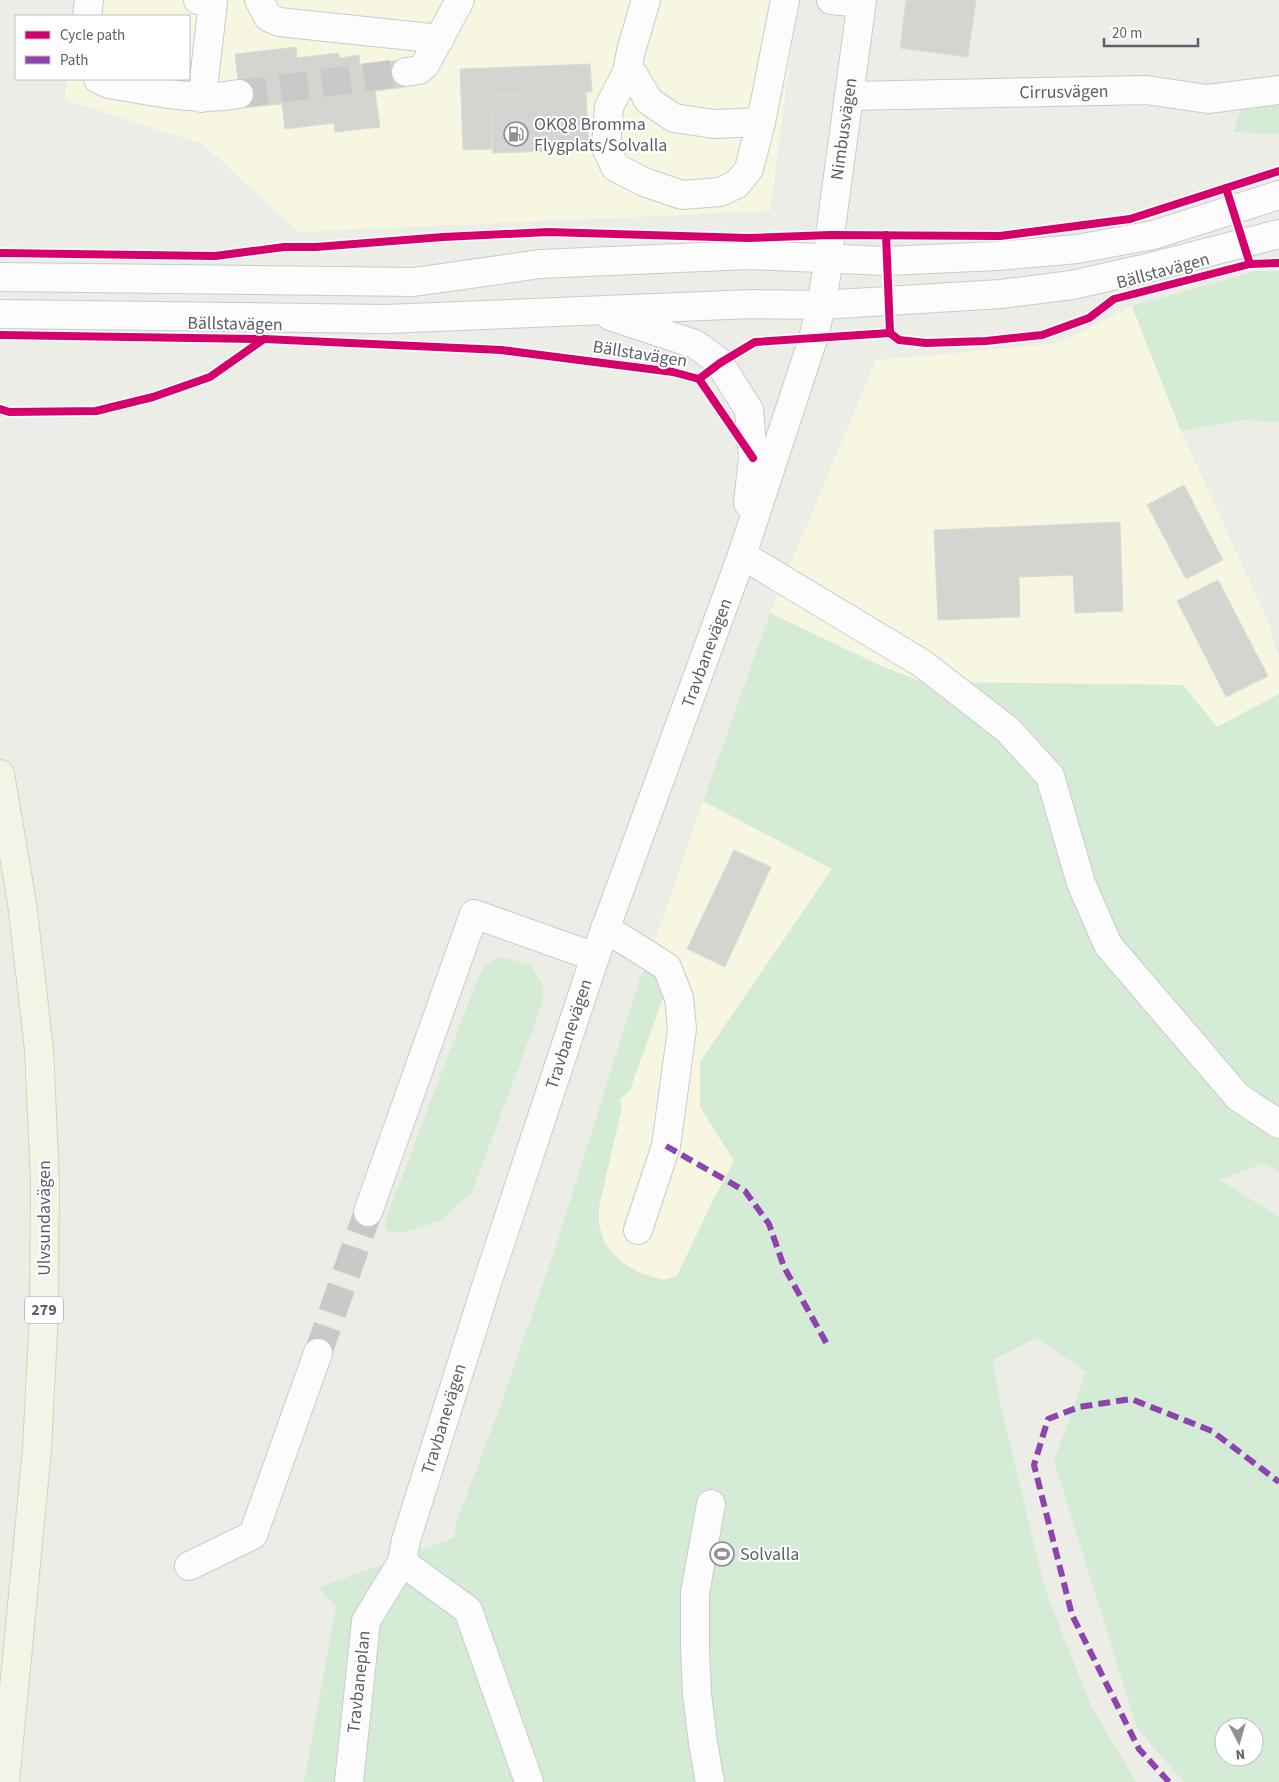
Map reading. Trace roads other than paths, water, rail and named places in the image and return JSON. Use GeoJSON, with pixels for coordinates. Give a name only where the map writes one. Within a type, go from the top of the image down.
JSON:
{"type":"FeatureCollection","features":[{"type":"Feature","properties":{"kind":"main road"},"geometry":{"type":"LineString","coordinates":[[0,754],[11,839]]}},
{"type":"Feature","properties":{"kind":"main road","name":"Ulvsundavägen"},"geometry":{"type":"LineString","coordinates":[[0,774],[22,903],[40,1049],[45,1181],[44,1294],[37,1449],[5,1782]]}},
{"type":"Feature","properties":{"kind":"street"},"geometry":{"type":"LineString","coordinates":[[87,15],[89,0]]}},
{"type":"Feature","properties":{"kind":"street"},"geometry":{"type":"LineString","coordinates":[[259,0],[268,17],[279,22],[440,39]]}},
{"type":"Feature","properties":{"kind":"street"},"geometry":{"type":"LineString","coordinates":[[406,72],[419,70],[425,65],[460,0]]}},
{"type":"Feature","properties":{"kind":"street"},"geometry":{"type":"LineString","coordinates":[[646,0],[627,72],[609,107],[606,147],[615,167],[644,182],[682,195],[720,192],[737,184],[749,169],[761,122],[785,0]]}},
{"type":"Feature","properties":{"kind":"street"},"geometry":{"type":"LineString","coordinates":[[831,0],[862,2]]}},
{"type":"Feature","properties":{"kind":"street"},"geometry":{"type":"LineString","coordinates":[[202,98],[209,1]]}},
{"type":"Feature","properties":{"kind":"street","name":"Nimbusvägen"},"geometry":{"type":"LineString","coordinates":[[829,259],[830,235],[862,2]]}},
{"type":"Feature","properties":{"kind":"street"},"geometry":{"type":"LineString","coordinates":[[627,72],[633,74],[649,101],[674,118],[714,124],[761,122]]}},
{"type":"Feature","properties":{"kind":"street"},"geometry":{"type":"LineString","coordinates":[[100,80],[109,84],[202,98],[239,94]]}},
{"type":"Feature","properties":{"kind":"street","name":"Cirrusvägen"},"geometry":{"type":"LineString","coordinates":[[849,96],[1146,90],[1208,98],[1279,90]]}},
{"type":"Feature","properties":{"kind":"street"},"geometry":{"type":"LineString","coordinates":[[0,277],[414,282],[540,264],[749,255],[895,260],[996,256],[1077,249],[1153,235],[1279,195]]}},
{"type":"Feature","properties":{"kind":"street","name":"Bällstavägen"},"geometry":{"type":"LineString","coordinates":[[0,314],[385,319],[752,304],[822,304],[1001,294],[1072,285],[1279,234]]}},
{"type":"Feature","properties":{"kind":"street","name":"Travbanevägen"},"geometry":{"type":"LineString","coordinates":[[404,1551],[489,1277],[595,957],[742,555],[814,339],[829,259]]}},
{"type":"Feature","properties":{"kind":"street"},"geometry":{"type":"LineString","coordinates":[[595,311],[695,344],[718,361],[749,410],[753,458],[742,555],[923,664],[1008,730],[1050,776],[1081,883],[1108,945],[1238,1097],[1279,1124]]}},
{"type":"Feature","properties":{"kind":"street"},"geometry":{"type":"LineString","coordinates":[[368,1212],[474,914],[595,957]]}},
{"type":"Feature","properties":{"kind":"street"},"geometry":{"type":"LineString","coordinates":[[605,928],[666,967],[679,998],[681,1014],[682,1030],[666,1146],[638,1230]]}},
{"type":"Feature","properties":{"kind":"street"},"geometry":{"type":"LineString","coordinates":[[189,1566],[253,1535],[318,1353]]}},
{"type":"Feature","properties":{"kind":"street"},"geometry":{"type":"LineString","coordinates":[[710,1782],[703,1743],[698,1694],[695,1648],[695,1593],[711,1504]]}},
{"type":"Feature","properties":{"kind":"street"},"geometry":{"type":"LineString","coordinates":[[404,1551],[468,1610],[530,1782]]}},
{"type":"Feature","properties":{"kind":"street","name":"Travbaneplan"},"geometry":{"type":"LineString","coordinates":[[349,1782],[366,1621],[404,1551]]}},
{"type":"Feature","properties":{"kind":"tunnel"},"geometry":{"type":"LineString","coordinates":[[239,94],[406,72]]}},
{"type":"Feature","properties":{"kind":"tunnel"},"geometry":{"type":"LineString","coordinates":[[318,1353],[368,1212]]}},
{"type":"Feature","properties":{"kind":"place","name":"OKQ8 Bromma Flygplats/Solvalla"},"geometry":{"type":"Point","coordinates":[516,134]}},
{"type":"Feature","properties":{"kind":"place","name":"Solvalla"},"geometry":{"type":"Point","coordinates":[722,1554]}}]}
